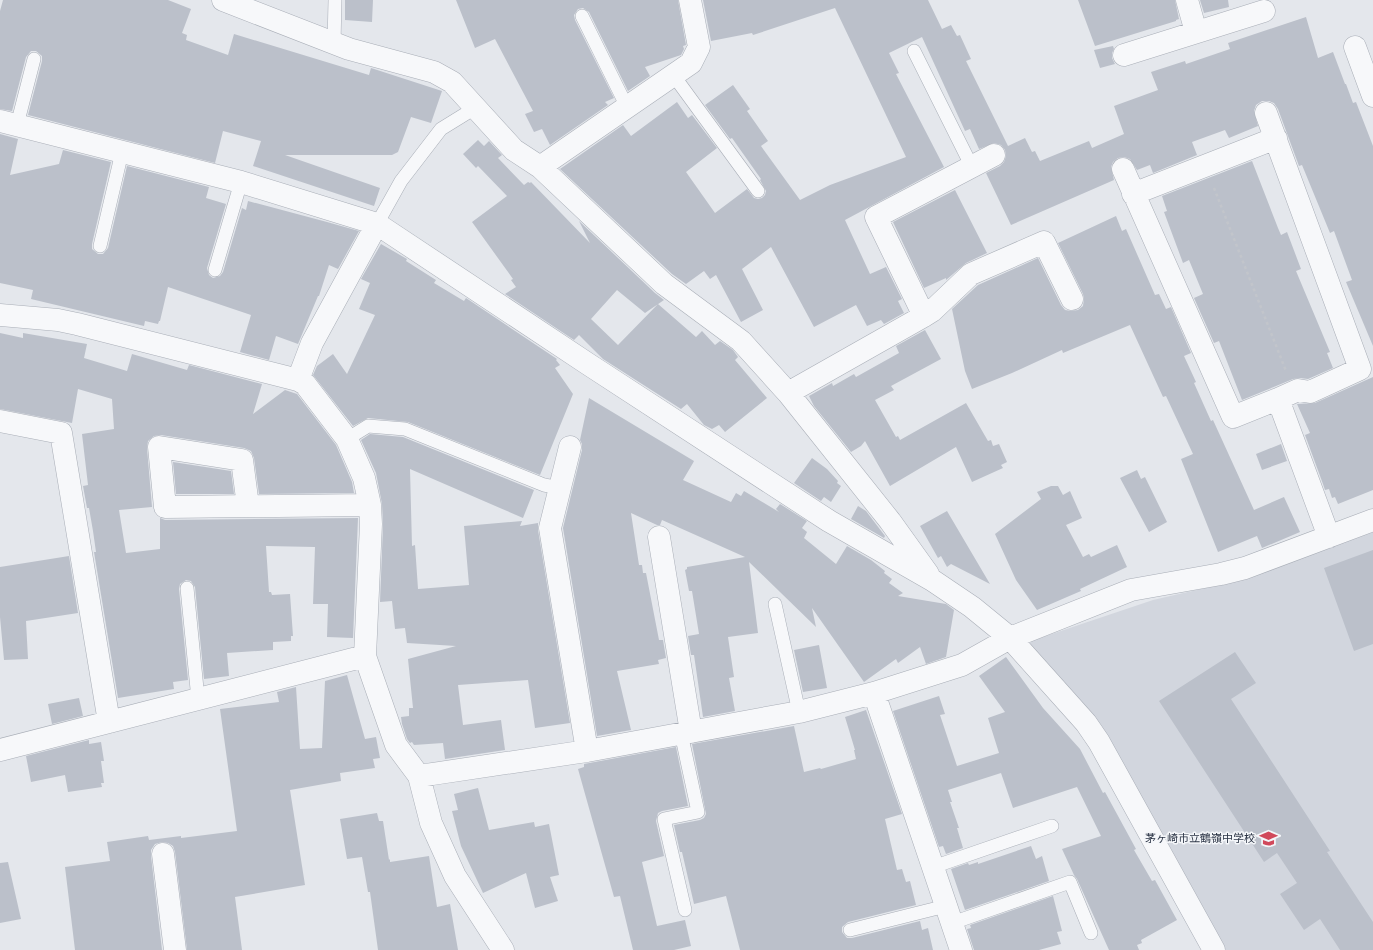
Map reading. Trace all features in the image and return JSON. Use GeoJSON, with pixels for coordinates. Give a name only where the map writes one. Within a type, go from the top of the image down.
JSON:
{"type":"FeatureCollection","features":[{"type":"Feature","properties":{"kind":"street"},"geometry":{"type":"LineString","coordinates":[[223,0],[349,50],[434,72],[452,82],[514,150],[540,167],[664,284],[740,341],[788,393],[890,521],[932,580]]}},
{"type":"Feature","properties":{"kind":"street"},"geometry":{"type":"LineString","coordinates":[[540,167],[691,63],[699,47],[690,0]]}},
{"type":"Feature","properties":{"kind":"street"},"geometry":{"type":"LineString","coordinates":[[1187,0],[1196,32]]}},
{"type":"Feature","properties":{"kind":"street"},"geometry":{"type":"LineString","coordinates":[[1124,55],[1264,11]]}},
{"type":"Feature","properties":{"kind":"street"},"geometry":{"type":"LineString","coordinates":[[1355,47],[1373,96]]}},
{"type":"Feature","properties":{"kind":"street"},"geometry":{"type":"LineString","coordinates":[[1123,169],[1233,417],[1298,390],[1310,392],[1360,369],[1266,113]]}},
{"type":"Feature","properties":{"kind":"street"},"geometry":{"type":"LineString","coordinates":[[8,123],[241,182],[377,224],[829,521],[932,580],[972,607],[1010,638],[1086,723],[1099,742],[1214,950]]}},
{"type":"Feature","properties":{"kind":"street"},"geometry":{"type":"LineString","coordinates":[[1133,194],[1276,138]]}},
{"type":"Feature","properties":{"kind":"street"},"geometry":{"type":"LineString","coordinates":[[924,316],[876,217],[994,155]]}},
{"type":"Feature","properties":{"kind":"street"},"geometry":{"type":"LineString","coordinates":[[298,380],[312,343],[377,224]]}},
{"type":"Feature","properties":{"kind":"street"},"geometry":{"type":"LineString","coordinates":[[788,393],[932,311],[971,274],[1044,242],[1072,299]]}},
{"type":"Feature","properties":{"kind":"street"},"geometry":{"type":"LineString","coordinates":[[0,315],[64,321],[298,380],[305,384],[347,439],[364,478],[370,505],[371,524],[365,656],[396,745],[420,776],[431,823],[455,876],[503,950]]}},
{"type":"Feature","properties":{"kind":"street"},"geometry":{"type":"LineString","coordinates":[[1286,395],[1329,537]]}},
{"type":"Feature","properties":{"kind":"street"},"geometry":{"type":"LineString","coordinates":[[0,421],[61,433],[109,722]]}},
{"type":"Feature","properties":{"kind":"street"},"geometry":{"type":"LineString","coordinates":[[570,447],[550,528],[587,751]]}},
{"type":"Feature","properties":{"kind":"street"},"geometry":{"type":"LineString","coordinates":[[248,506],[370,505]]}},
{"type":"Feature","properties":{"kind":"street"},"geometry":{"type":"LineString","coordinates":[[420,776],[587,751],[799,712],[874,693],[962,664],[1010,638],[1131,590],[1221,574],[1245,568],[1373,520]]}},
{"type":"Feature","properties":{"kind":"street"},"geometry":{"type":"LineString","coordinates":[[659,537],[686,732]]}},
{"type":"Feature","properties":{"kind":"street"},"geometry":{"type":"LineString","coordinates":[[0,750],[365,656]]}},
{"type":"Feature","properties":{"kind":"street"},"geometry":{"type":"LineString","coordinates":[[874,693],[961,950]]}},
{"type":"Feature","properties":{"kind":"street"},"geometry":{"type":"LineString","coordinates":[[163,854],[175,950]]}},
{"type":"Feature","properties":{"kind":"lane"},"geometry":{"type":"LineString","coordinates":[[334,44],[335,0]]}},
{"type":"Feature","properties":{"kind":"lane"},"geometry":{"type":"LineString","coordinates":[[582,16],[627,107]]}},
{"type":"Feature","properties":{"kind":"lane"},"geometry":{"type":"LineString","coordinates":[[914,51],[972,166]]}},
{"type":"Feature","properties":{"kind":"lane"},"geometry":{"type":"LineString","coordinates":[[8,123],[34,59]]}},
{"type":"Feature","properties":{"kind":"lane"},"geometry":{"type":"LineString","coordinates":[[674,76],[758,191]]}},
{"type":"Feature","properties":{"kind":"lane"},"geometry":{"type":"LineString","coordinates":[[377,224],[401,181],[441,129],[475,108]]}},
{"type":"Feature","properties":{"kind":"lane"},"geometry":{"type":"LineString","coordinates":[[100,246],[122,152]]}},
{"type":"Feature","properties":{"kind":"lane"},"geometry":{"type":"LineString","coordinates":[[215,270],[241,182]]}},
{"type":"Feature","properties":{"kind":"lane"},"geometry":{"type":"LineString","coordinates":[[347,439],[368,426],[405,429],[544,485],[560,488]]}},
{"type":"Feature","properties":{"kind":"lane"},"geometry":{"type":"LineString","coordinates":[[187,588],[198,699]]}},
{"type":"Feature","properties":{"kind":"lane"},"geometry":{"type":"LineString","coordinates":[[775,604],[799,712]]}},
{"type":"Feature","properties":{"kind":"lane"},"geometry":{"type":"LineString","coordinates":[[685,910],[664,819],[698,812],[686,732]]}},
{"type":"Feature","properties":{"kind":"lane"},"geometry":{"type":"LineString","coordinates":[[933,867],[1052,826]]}},
{"type":"Feature","properties":{"kind":"lane"},"geometry":{"type":"LineString","coordinates":[[850,930],[949,915],[1070,882],[1091,933]]}},
{"type":"Feature","properties":{"kind":"path"},"geometry":{"type":"LineString","coordinates":[[1205,166],[1286,395]]}},
{"type":"Feature","properties":{"kind":"shaded area","name":"茅ヶ崎市立鶴嶺中学校"},"geometry":{"type":"Polygon","coordinates":[[[1373,529],[1373,950],[1226,950],[1099,725],[1029,649],[1031,641],[1153,600],[1240,580],[1373,529]]]}},
{"type":"Feature","properties":{"kind":"building"},"geometry":{"type":"Polygon","coordinates":[[[3,0],[168,0],[191,9],[182,33],[187,35],[186,40],[228,55],[234,34],[369,75],[371,68],[442,91],[431,123],[411,117],[398,152],[392,155],[285,155],[380,188],[374,206],[253,166],[261,141],[223,131],[215,163],[28,115],[42,61],[42,56],[36,51],[31,51],[26,57],[12,111],[0,109],[0,11],[3,0]]]}},
{"type":"Feature","properties":{"kind":"building"},"geometry":{"type":"Polygon","coordinates":[[[345,0],[373,0],[372,22],[345,20],[345,0]]]}},
{"type":"Feature","properties":{"kind":"building"},"geometry":{"type":"Polygon","coordinates":[[[456,0],[678,0],[686,45],[683,46],[684,49],[681,55],[645,67],[650,76],[628,91],[589,12],[583,8],[578,9],[574,15],[575,20],[614,98],[605,102],[608,105],[550,145],[542,129],[534,132],[525,114],[533,111],[495,39],[475,48],[456,0]]]}},
{"type":"Feature","properties":{"kind":"building"},"geometry":{"type":"Polygon","coordinates":[[[703,0],[928,0],[942,29],[951,25],[957,36],[960,35],[971,59],[966,61],[1008,146],[1025,138],[1032,152],[1035,151],[1040,161],[1089,141],[1092,148],[1124,134],[1114,106],[1158,90],[1151,72],[1185,61],[1186,64],[1230,49],[1228,43],[1306,17],[1318,58],[1333,52],[1353,103],[1356,102],[1373,146],[1373,346],[1346,282],[1352,280],[1334,231],[1330,233],[1302,165],[1299,166],[1278,109],[1274,103],[1262,101],[1256,105],[1254,111],[1258,126],[1229,138],[1225,130],[1192,142],[1197,155],[1153,173],[1150,165],[1137,170],[1130,159],[1124,157],[1118,158],[1113,162],[1111,167],[1114,180],[1011,225],[986,173],[1000,166],[1004,162],[1006,156],[1005,150],[1001,145],[994,143],[979,149],[970,129],[965,131],[922,37],[889,53],[899,73],[896,74],[944,167],[845,220],[870,274],[886,267],[902,299],[898,301],[904,313],[884,324],[881,320],[867,326],[856,305],[814,327],[771,247],[742,269],[763,310],[741,322],[716,275],[710,279],[704,271],[686,284],[672,274],[560,169],[623,125],[631,136],[677,102],[688,118],[692,115],[717,148],[686,172],[715,213],[747,189],[754,198],[762,198],[766,191],[760,180],[761,179],[732,138],[730,139],[705,105],[733,85],[750,109],[747,111],[768,141],[761,146],[800,200],[830,185],[906,157],[835,8],[753,35],[752,33],[711,41],[703,0]]]}},
{"type":"Feature","properties":{"kind":"building"},"geometry":{"type":"Polygon","coordinates":[[[1078,0],[1175,0],[1179,19],[1095,46],[1078,0]]]}},
{"type":"Feature","properties":{"kind":"building"},"geometry":{"type":"Polygon","coordinates":[[[1200,0],[1228,0],[1229,7],[1204,13],[1200,0]]]}},
{"type":"Feature","properties":{"kind":"building"},"geometry":{"type":"Polygon","coordinates":[[[1113,46],[1114,49],[1112,58],[1115,64],[1100,68],[1094,50],[1113,46]]]}},
{"type":"Feature","properties":{"kind":"building"},"geometry":{"type":"Polygon","coordinates":[[[0,134],[18,139],[10,175],[59,164],[63,150],[111,162],[92,244],[92,249],[98,254],[103,254],[108,248],[127,166],[209,187],[206,198],[226,204],[207,268],[209,275],[213,278],[220,276],[223,272],[242,208],[246,210],[248,201],[359,231],[338,269],[329,265],[319,296],[298,344],[276,336],[269,360],[240,352],[251,315],[168,287],[160,321],[158,324],[145,321],[144,326],[31,299],[33,290],[0,283],[0,134]]]}},
{"type":"Feature","properties":{"kind":"building"},"geometry":{"type":"Polygon","coordinates":[[[478,140],[484,146],[489,141],[502,155],[498,158],[524,185],[531,182],[590,243],[579,221],[664,300],[658,304],[696,337],[702,331],[715,345],[720,341],[733,350],[738,357],[735,360],[767,398],[725,432],[719,425],[712,429],[704,425],[687,404],[681,409],[603,359],[579,335],[574,340],[505,294],[516,287],[511,280],[513,279],[472,222],[507,196],[478,166],[476,168],[463,154],[478,140]],[[617,290],[591,319],[618,345],[658,304],[645,313],[617,290]]]}},
{"type":"Feature","properties":{"kind":"building"},"geometry":{"type":"Polygon","coordinates":[[[1252,161],[1281,235],[1287,232],[1301,269],[1296,271],[1330,352],[1327,353],[1333,368],[1308,379],[1293,379],[1242,400],[1219,341],[1214,343],[1194,298],[1203,294],[1189,260],[1183,263],[1164,212],[1167,211],[1162,196],[1252,161]]]}},
{"type":"Feature","properties":{"kind":"building"},"geometry":{"type":"Polygon","coordinates":[[[955,190],[987,253],[966,263],[946,280],[946,278],[924,288],[893,222],[955,190]]]}},
{"type":"Feature","properties":{"kind":"building"},"geometry":{"type":"Polygon","coordinates":[[[1116,216],[1122,231],[1126,229],[1155,295],[1159,294],[1166,309],[1171,307],[1191,353],[1184,356],[1196,382],[1194,383],[1211,421],[1213,420],[1254,510],[1284,497],[1300,532],[1262,548],[1257,536],[1218,552],[1181,459],[1193,454],[1166,396],[1163,397],[1130,325],[1063,353],[1062,350],[1012,373],[972,389],[965,371],[952,309],[978,285],[1038,258],[1061,305],[1065,310],[1078,310],[1083,306],[1083,294],[1058,243],[1116,216]]]}},
{"type":"Feature","properties":{"kind":"building"},"geometry":{"type":"Polygon","coordinates":[[[381,244],[407,259],[406,261],[436,280],[434,283],[464,301],[466,298],[557,359],[556,360],[560,365],[555,368],[573,394],[540,475],[408,422],[368,418],[353,426],[313,375],[317,366],[333,354],[347,374],[375,315],[359,309],[370,283],[361,279],[381,244]]]}},
{"type":"Feature","properties":{"kind":"building"},"geometry":{"type":"Polygon","coordinates":[[[925,330],[941,359],[891,386],[894,390],[875,400],[896,437],[898,436],[900,440],[966,403],[988,441],[991,440],[993,446],[999,444],[1007,462],[1001,465],[1003,468],[972,482],[956,447],[890,486],[865,441],[861,446],[851,452],[814,406],[809,396],[832,383],[833,386],[854,374],[856,377],[899,353],[896,346],[925,330]]]}},
{"type":"Feature","properties":{"kind":"building"},"geometry":{"type":"Polygon","coordinates":[[[0,333],[23,338],[23,333],[87,344],[84,358],[127,371],[132,354],[187,370],[189,365],[262,384],[253,414],[285,390],[297,394],[336,445],[352,482],[354,493],[259,494],[254,458],[251,451],[244,448],[161,435],[154,436],[148,441],[147,448],[152,507],[119,510],[126,553],[160,549],[160,518],[165,520],[358,518],[353,638],[327,637],[328,604],[313,604],[315,547],[266,546],[269,592],[271,592],[272,595],[290,594],[293,636],[291,636],[291,641],[273,642],[273,650],[227,653],[229,676],[204,679],[195,587],[191,581],[186,580],[180,584],[179,589],[188,680],[173,682],[174,689],[118,698],[94,552],[96,552],[93,531],[83,486],[88,485],[82,434],[114,429],[112,399],[78,389],[72,423],[0,409],[0,333]]]}},
{"type":"Feature","properties":{"kind":"building"},"geometry":{"type":"Polygon","coordinates":[[[1373,377],[1373,490],[1338,504],[1335,497],[1332,498],[1329,489],[1325,490],[1305,435],[1310,433],[1297,404],[1315,403],[1373,377]]]}},
{"type":"Feature","properties":{"kind":"building"},"geometry":{"type":"Polygon","coordinates":[[[589,398],[694,461],[683,480],[731,502],[736,493],[741,496],[744,491],[779,512],[776,509],[780,504],[807,521],[802,528],[807,532],[804,538],[836,564],[847,546],[871,560],[885,571],[884,573],[892,579],[889,583],[903,593],[898,596],[946,604],[954,610],[946,657],[926,664],[920,647],[898,663],[896,659],[864,682],[812,608],[816,627],[749,562],[758,633],[728,637],[734,677],[729,678],[735,711],[703,717],[694,655],[691,655],[688,636],[699,634],[692,591],[689,591],[685,570],[687,567],[745,557],[662,520],[660,525],[657,525],[631,513],[639,565],[642,565],[643,573],[646,573],[659,640],[663,640],[666,658],[658,660],[659,664],[617,671],[631,730],[597,736],[563,528],[582,450],[580,440],[589,398]]]}},
{"type":"Feature","properties":{"kind":"building"},"geometry":{"type":"Polygon","coordinates":[[[370,434],[403,437],[534,490],[523,518],[410,469],[412,546],[415,545],[418,589],[469,585],[464,526],[522,521],[520,526],[538,523],[570,723],[535,728],[528,680],[458,685],[463,725],[501,720],[505,750],[445,759],[443,743],[414,745],[407,739],[401,717],[409,716],[409,708],[413,708],[408,659],[456,646],[407,643],[405,628],[395,629],[392,601],[380,602],[383,525],[382,504],[376,473],[361,440],[370,434]]]}},
{"type":"Feature","properties":{"kind":"building"},"geometry":{"type":"Polygon","coordinates":[[[1281,444],[1287,461],[1262,470],[1256,454],[1281,444]]]}},
{"type":"Feature","properties":{"kind":"building"},"geometry":{"type":"Polygon","coordinates":[[[812,458],[827,469],[841,486],[831,502],[824,497],[821,501],[794,483],[812,458]]]}},
{"type":"Feature","properties":{"kind":"building"},"geometry":{"type":"Polygon","coordinates":[[[173,462],[231,471],[234,494],[176,494],[173,462]]]}},
{"type":"Feature","properties":{"kind":"building"},"geometry":{"type":"Polygon","coordinates":[[[1137,470],[1141,479],[1145,477],[1167,522],[1149,532],[1120,478],[1137,470]]]}},
{"type":"Feature","properties":{"kind":"building"},"geometry":{"type":"Polygon","coordinates":[[[1051,486],[1058,486],[1063,495],[1070,491],[1082,518],[1066,525],[1083,557],[1089,554],[1091,557],[1117,545],[1127,567],[1080,589],[1081,591],[1037,610],[1016,580],[995,534],[1041,499],[1037,492],[1051,486]]]}},
{"type":"Feature","properties":{"kind":"building"},"geometry":{"type":"Polygon","coordinates":[[[858,506],[866,511],[885,536],[884,538],[851,519],[858,506]]]}},
{"type":"Feature","properties":{"kind":"building"},"geometry":{"type":"Polygon","coordinates":[[[947,511],[990,584],[951,564],[947,567],[941,556],[938,558],[920,526],[947,511]]]}},
{"type":"Feature","properties":{"kind":"building"},"geometry":{"type":"Polygon","coordinates":[[[1373,550],[1373,644],[1354,651],[1324,568],[1373,550]]]}},
{"type":"Feature","properties":{"kind":"building"},"geometry":{"type":"Polygon","coordinates":[[[69,556],[78,613],[26,621],[28,659],[4,660],[0,617],[0,567],[69,556]]]}},
{"type":"Feature","properties":{"kind":"building"},"geometry":{"type":"Polygon","coordinates":[[[819,645],[827,688],[803,692],[794,650],[819,645]]]}},
{"type":"Feature","properties":{"kind":"building"},"geometry":{"type":"Polygon","coordinates":[[[1235,652],[1256,683],[1231,699],[1330,851],[1327,852],[1373,922],[1373,950],[1340,950],[1320,919],[1304,930],[1280,894],[1297,883],[1277,853],[1264,862],[1159,701],[1235,652]]]}},
{"type":"Feature","properties":{"kind":"building"},"geometry":{"type":"Polygon","coordinates":[[[1006,657],[1043,708],[1080,749],[1103,793],[1105,792],[1136,849],[1134,850],[1152,881],[1155,880],[1177,920],[1141,940],[1142,943],[1137,945],[1139,950],[1109,950],[1062,849],[1101,836],[1077,787],[1013,808],[1001,773],[948,790],[963,848],[946,854],[943,846],[939,847],[893,711],[939,696],[945,714],[940,715],[957,766],[999,753],[988,718],[1005,712],[979,676],[1006,657]]]}},
{"type":"Feature","properties":{"kind":"building"},"geometry":{"type":"Polygon","coordinates":[[[347,675],[365,739],[376,737],[380,758],[373,759],[375,768],[340,773],[341,781],[290,790],[305,885],[235,897],[242,950],[187,950],[175,852],[173,846],[162,842],[155,844],[151,850],[151,856],[162,950],[75,950],[65,867],[110,861],[107,842],[148,836],[149,840],[181,836],[181,838],[237,831],[220,709],[279,702],[277,692],[296,687],[300,749],[322,748],[325,681],[347,675]]]}},
{"type":"Feature","properties":{"kind":"building"},"geometry":{"type":"Polygon","coordinates":[[[79,698],[83,716],[52,724],[48,704],[79,698]]]}},
{"type":"Feature","properties":{"kind":"building"},"geometry":{"type":"Polygon","coordinates":[[[866,710],[902,814],[885,819],[897,870],[902,869],[906,882],[910,881],[916,905],[848,922],[842,927],[842,932],[847,938],[852,938],[920,921],[922,930],[928,928],[933,950],[740,950],[726,896],[694,904],[682,852],[680,852],[674,825],[700,820],[704,818],[706,814],[692,744],[794,726],[804,772],[821,769],[856,759],[855,750],[845,717],[866,710]]]}},
{"type":"Feature","properties":{"kind":"building"},"geometry":{"type":"Polygon","coordinates":[[[89,740],[89,744],[101,742],[104,761],[101,761],[104,783],[101,783],[102,787],[68,792],[65,775],[31,782],[26,756],[89,740]]]}},
{"type":"Feature","properties":{"kind":"building"},"geometry":{"type":"Polygon","coordinates":[[[676,747],[688,806],[658,813],[656,821],[664,856],[642,862],[657,926],[685,920],[691,946],[674,950],[633,950],[620,896],[614,897],[578,769],[584,767],[584,764],[676,747]]]}},
{"type":"Feature","properties":{"kind":"building"},"geometry":{"type":"Polygon","coordinates":[[[478,788],[489,830],[534,822],[535,827],[549,824],[559,875],[550,877],[558,901],[535,908],[526,873],[483,893],[461,846],[452,811],[458,810],[454,794],[478,788]]]}},
{"type":"Feature","properties":{"kind":"building"},"geometry":{"type":"Polygon","coordinates":[[[377,813],[379,821],[383,821],[390,862],[429,856],[437,907],[450,904],[458,950],[378,950],[370,892],[368,892],[362,857],[347,859],[340,819],[377,813]]]}},
{"type":"Feature","properties":{"kind":"building"},"geometry":{"type":"Polygon","coordinates":[[[1031,846],[1036,859],[1042,856],[1049,881],[965,910],[951,869],[968,863],[969,865],[978,862],[978,864],[1031,846]]]}},
{"type":"Feature","properties":{"kind":"building"},"geometry":{"type":"Polygon","coordinates":[[[8,862],[21,919],[0,923],[0,863],[8,862]]]}},
{"type":"Feature","properties":{"kind":"building"},"geometry":{"type":"Polygon","coordinates":[[[1053,896],[1062,931],[1057,932],[1061,944],[1039,950],[974,950],[967,929],[971,928],[970,925],[1053,896]]]}},
{"type":"Feature","properties":{"kind":"place","name":"茅ヶ崎市立鶴嶺中学校"},"geometry":{"type":"Point","coordinates":[1268,838]}}]}
